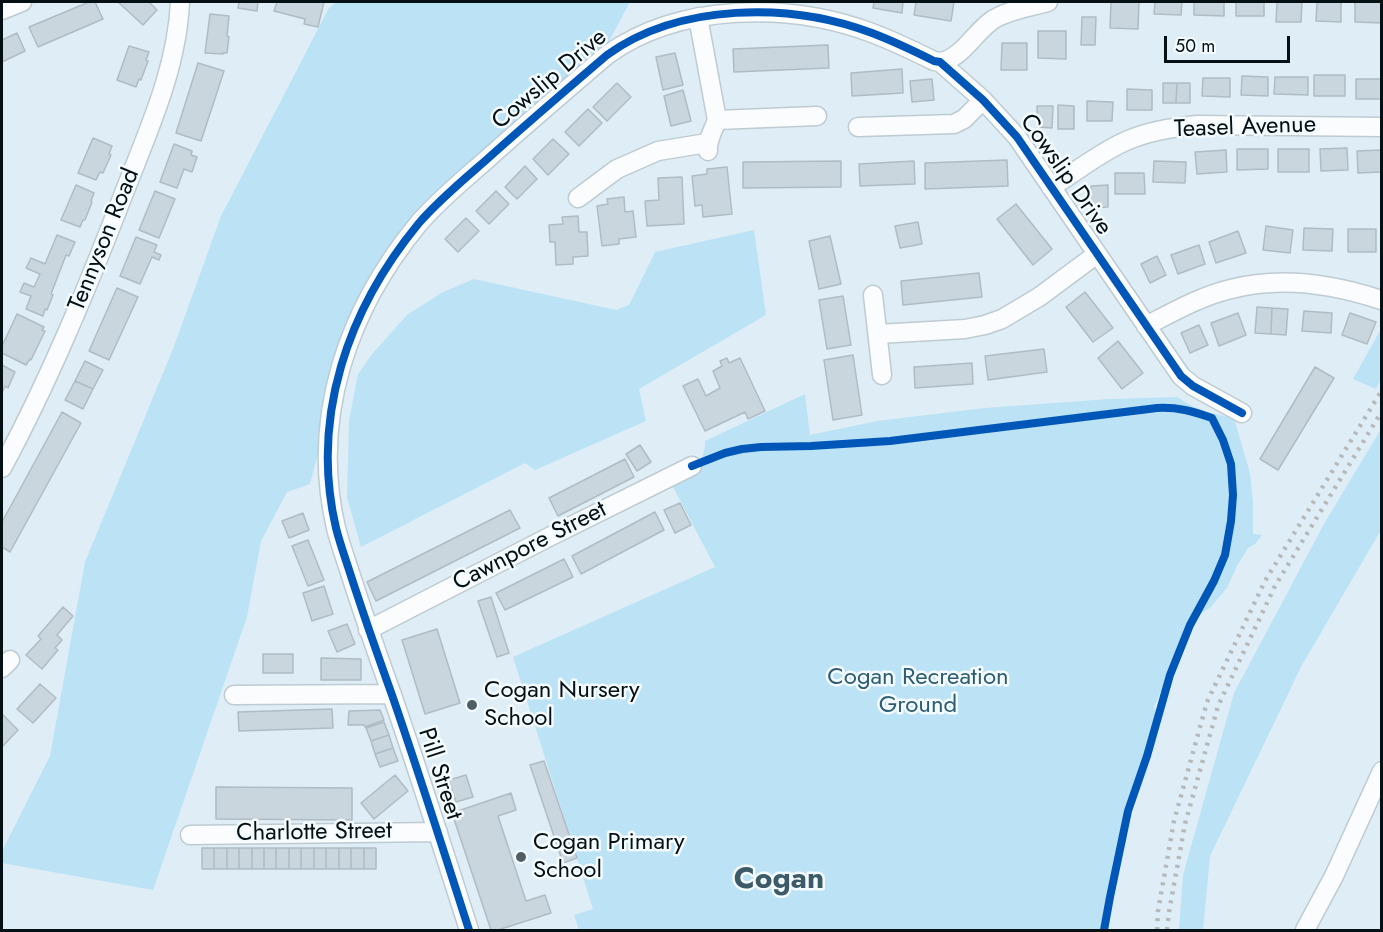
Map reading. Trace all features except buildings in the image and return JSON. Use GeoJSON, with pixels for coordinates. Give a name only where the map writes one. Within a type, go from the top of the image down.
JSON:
{"type":"FeatureCollection","features":[{"type":"Feature","properties":{"kind":"street"},"geometry":{"type":"LineString","coordinates":[[2,10],[22,2]]}},
{"type":"Feature","properties":{"kind":"street","name":"Tennyson Road"},"geometry":{"type":"LineString","coordinates":[[2,468],[70,325],[154,115],[168,76],[174,50],[180,2]]}},
{"type":"Feature","properties":{"kind":"street"},"geometry":{"type":"LineString","coordinates":[[940,62],[961,51],[980,30],[1006,12],[1048,2]]}},
{"type":"Feature","properties":{"kind":"street","name":"Cowslip Drive"},"geometry":{"type":"LineString","coordinates":[[368,630],[335,526],[330,490],[328,428],[335,387],[344,354],[376,284],[390,262],[431,210],[607,55],[617,47],[652,30],[698,17],[775,13],[821,19],[870,32],[940,62],[983,100],[1017,137],[1181,376],[1193,386],[1242,413]]}},
{"type":"Feature","properties":{"kind":"street"},"geometry":{"type":"LineString","coordinates":[[578,198],[617,169],[657,151],[707,147],[717,120],[698,17]]}},
{"type":"Feature","properties":{"kind":"street"},"geometry":{"type":"LineString","coordinates":[[858,127],[954,124],[964,119],[983,100]]}},
{"type":"Feature","properties":{"kind":"street"},"geometry":{"type":"LineString","coordinates":[[717,120],[817,116]]}},
{"type":"Feature","properties":{"kind":"street","name":"Teasel Avenue"},"geometry":{"type":"LineString","coordinates":[[1051,187],[1125,142],[1174,127],[1198,125],[1382,127]]}},
{"type":"Feature","properties":{"kind":"street"},"geometry":{"type":"LineString","coordinates":[[878,334],[965,329],[1002,319],[1039,297],[1097,255]]}},
{"type":"Feature","properties":{"kind":"street"},"geometry":{"type":"LineString","coordinates":[[1146,326],[1179,308],[1204,298],[1253,284],[1310,284],[1358,292],[1381,300]]}},
{"type":"Feature","properties":{"kind":"street"},"geometry":{"type":"LineString","coordinates":[[873,295],[882,375]]}},
{"type":"Feature","properties":{"kind":"street","name":"Cawnpore Street"},"geometry":{"type":"LineString","coordinates":[[368,630],[559,531],[692,466]]}},
{"type":"Feature","properties":{"kind":"street","name":"Pill Street"},"geometry":{"type":"LineString","coordinates":[[368,630],[392,694],[469,930]]}},
{"type":"Feature","properties":{"kind":"street"},"geometry":{"type":"LineString","coordinates":[[234,695],[392,694]]}},
{"type":"Feature","properties":{"kind":"street"},"geometry":{"type":"LineString","coordinates":[[1305,930],[1334,876],[1382,771]]}},
{"type":"Feature","properties":{"kind":"street","name":"Charlotte Street"},"geometry":{"type":"LineString","coordinates":[[190,835],[438,832]]}},
{"type":"Feature","properties":{"kind":"green space"},"geometry":{"type":"Polygon","coordinates":[[[337,2],[630,2],[608,43],[484,150],[430,201],[362,290],[310,484],[287,492],[261,541],[247,617],[153,890],[2,863],[2,851],[50,756],[85,562],[173,349],[221,216],[329,8],[337,2]]]}},
{"type":"Feature","properties":{"kind":"green space"},"geometry":{"type":"Polygon","coordinates":[[[754,230],[766,315],[639,389],[646,421],[535,470],[525,463],[361,547],[347,497],[349,420],[358,374],[372,354],[407,315],[443,292],[474,279],[616,310],[629,305],[655,252],[754,230]]]}},
{"type":"Feature","properties":{"kind":"green space"},"geometry":{"type":"Polygon","coordinates":[[[1381,329],[1381,379],[1376,389],[1353,379],[1381,329]]]}},
{"type":"Feature","properties":{"kind":"green space","name":"Cogan Recreation Ground"},"geometry":{"type":"Polygon","coordinates":[[[805,394],[810,435],[877,421],[985,408],[1109,399],[1177,397],[1206,412],[1234,418],[1250,473],[1253,534],[1262,535],[1255,544],[1248,548],[1227,588],[1210,608],[1193,618],[1182,636],[1176,654],[1173,676],[1164,684],[1154,707],[1158,723],[1146,768],[1135,791],[1129,814],[1126,843],[1116,865],[1108,930],[579,930],[574,915],[593,909],[513,657],[715,567],[671,483],[686,476],[696,467],[703,455],[705,441],[805,394]]]}},
{"type":"Feature","properties":{"kind":"green space"},"geometry":{"type":"Polygon","coordinates":[[[1381,429],[1381,530],[1302,665],[1210,856],[1203,930],[1179,930],[1183,875],[1234,693],[1325,522],[1381,429]]]}},
{"type":"Feature","properties":{"kind":"railway"},"geometry":{"type":"LineString","coordinates":[[1157,930],[1158,911],[1174,821],[1207,702],[1265,581],[1382,390]]}},
{"type":"Feature","properties":{"kind":"railway"},"geometry":{"type":"LineString","coordinates":[[1167,930],[1185,824],[1218,706],[1275,586],[1382,411]]}},
{"type":"Feature","properties":{"kind":"cycle path"},"geometry":{"type":"LineString","coordinates":[[469,930],[336,528],[329,487],[328,446],[332,405],[341,366],[372,291],[394,256],[419,223],[459,183],[607,55],[636,38],[667,25],[701,17],[736,13],[771,13],[806,16],[840,23],[872,33],[940,62],[983,100],[1017,137],[1181,376],[1193,386],[1242,413]]}},
{"type":"Feature","properties":{"kind":"cycle path"},"geometry":{"type":"LineString","coordinates":[[692,466],[742,449],[890,441],[1157,408],[1185,410],[1212,418],[1231,464],[1233,495],[1225,555],[1190,625],[1170,675],[1147,756],[1128,811],[1104,930]]}},
{"type":"Feature","properties":{"kind":"place","name":"Cogan Nursery School"},"geometry":{"type":"Point","coordinates":[472,705]}},
{"type":"Feature","properties":{"kind":"place","name":"Cogan Primary School"},"geometry":{"type":"Point","coordinates":[521,857]}},
{"type":"Feature","properties":{"kind":"district","name":"Cogan"},"geometry":{"type":"Point","coordinates":[779,881]}}]}
